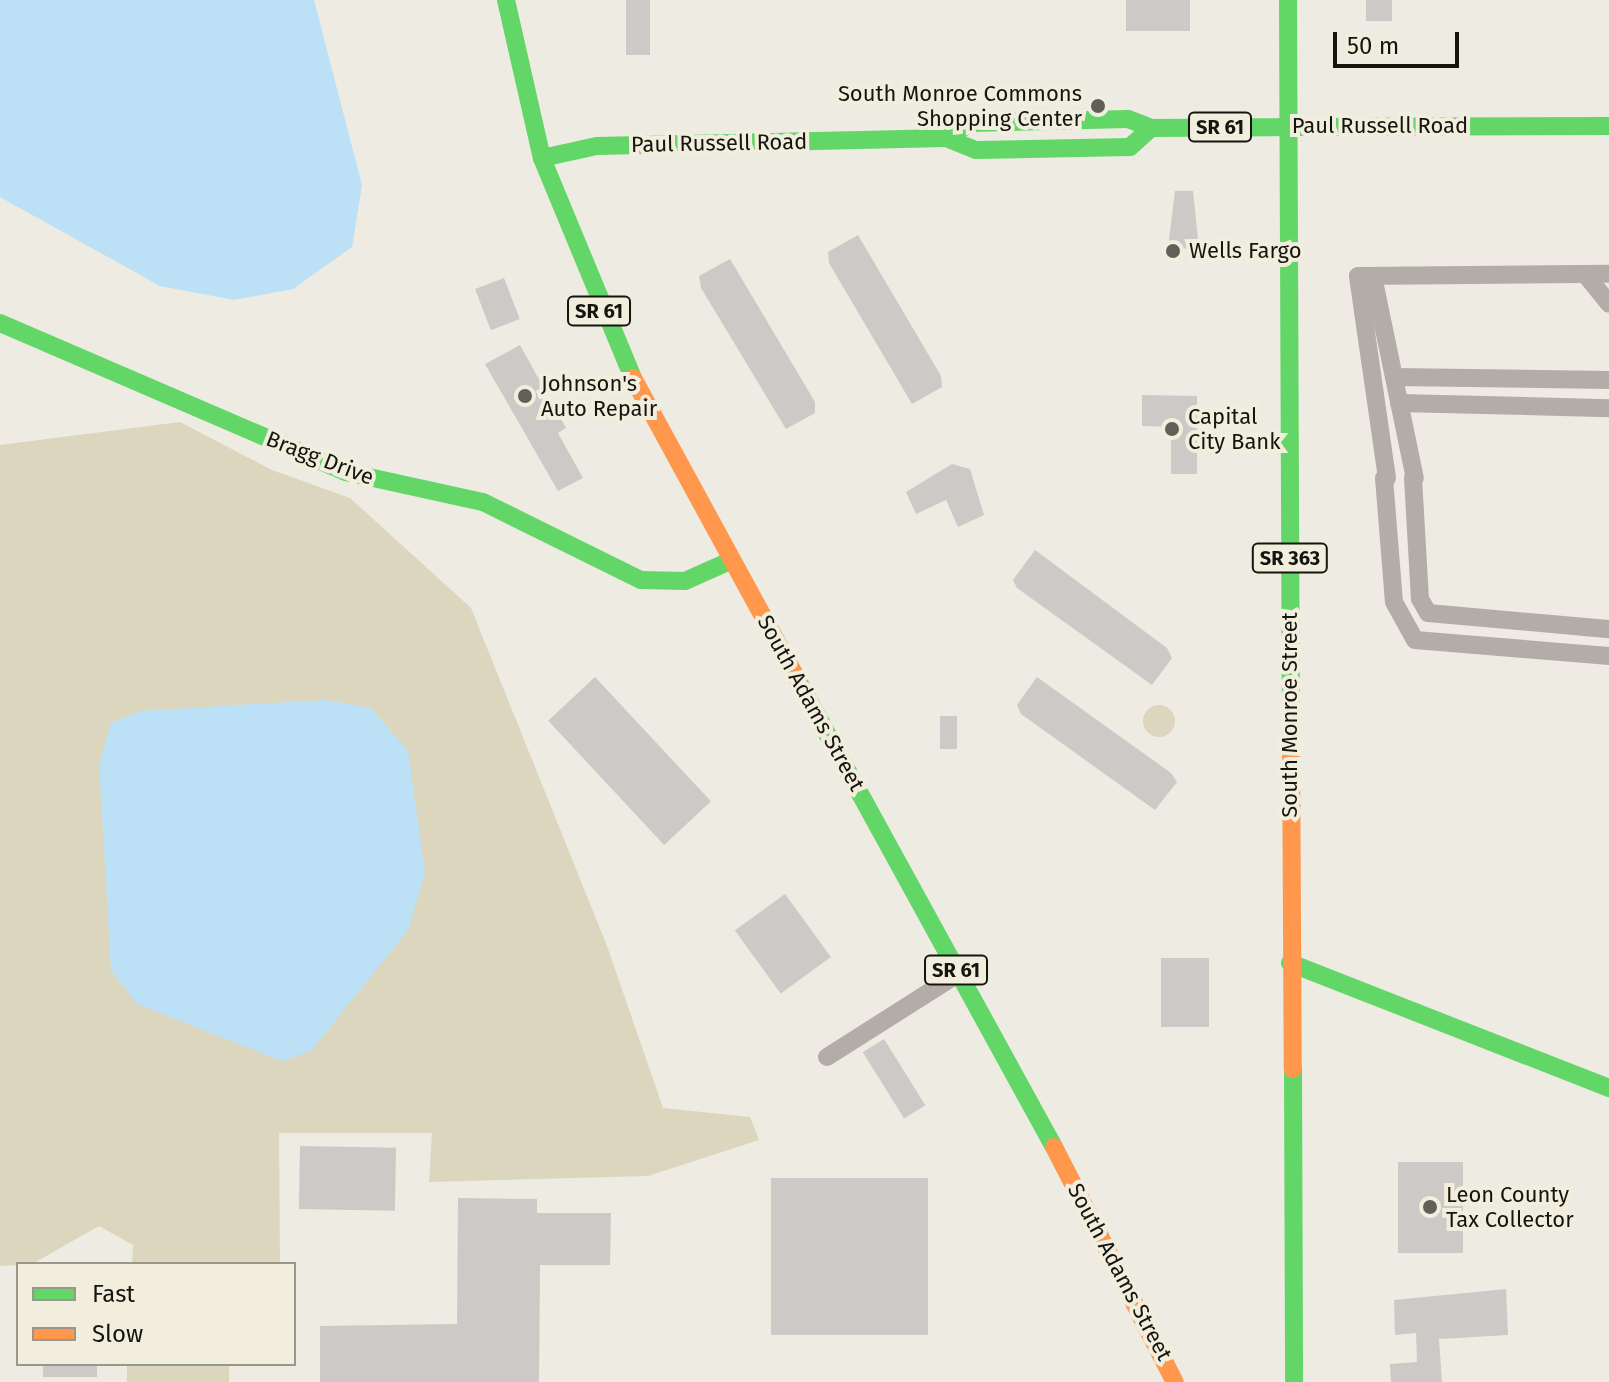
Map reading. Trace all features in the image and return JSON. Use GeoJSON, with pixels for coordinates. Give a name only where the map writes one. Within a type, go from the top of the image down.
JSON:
{"type":"FeatureCollection","features":[{"type":"Feature","properties":{"kind":"main road","name":"South Adams Street"},"geometry":{"type":"LineString","coordinates":[[506,0],[542,158],[589,289],[1175,1382]]}},
{"type":"Feature","properties":{"kind":"main road","name":"South Monroe Street"},"geometry":{"type":"LineString","coordinates":[[1288,0],[1294,1382]]}},
{"type":"Feature","properties":{"kind":"main road","name":"Paul Russell Road"},"geometry":{"type":"LineString","coordinates":[[946,138],[971,123],[1128,119],[1151,128],[1609,126]]}},
{"type":"Feature","properties":{"kind":"main road","name":"Paul Russell Road"},"geometry":{"type":"LineString","coordinates":[[542,158],[597,146],[946,138],[976,150],[1130,147],[1151,128]]}},
{"type":"Feature","properties":{"kind":"main road","name":"Bragg Drive"},"geometry":{"type":"LineString","coordinates":[[0,323],[346,472],[483,502],[641,580],[685,581],[732,560]]}},
{"type":"Feature","properties":{"kind":"main road"},"geometry":{"type":"LineString","coordinates":[[1290,963],[1609,1088]]}},
{"type":"Feature","properties":{"kind":"street"},"geometry":{"type":"LineString","coordinates":[[1585,274],[1609,304]]}},
{"type":"Feature","properties":{"kind":"street"},"geometry":{"type":"LineString","coordinates":[[1609,274],[1358,276],[1385,478],[1394,602],[1415,640],[1609,656]]}},
{"type":"Feature","properties":{"kind":"street"},"geometry":{"type":"LineString","coordinates":[[1373,276],[1414,478],[1420,599],[1428,613],[1609,629]]}},
{"type":"Feature","properties":{"kind":"street"},"geometry":{"type":"LineString","coordinates":[[1394,377],[1609,380]]}},
{"type":"Feature","properties":{"kind":"street"},"geometry":{"type":"LineString","coordinates":[[1399,403],[1609,408]]}},
{"type":"Feature","properties":{"kind":"street"},"geometry":{"type":"LineString","coordinates":[[827,1057],[958,974]]}},
{"type":"Feature","properties":{"kind":"shaded area"},"geometry":{"type":"Polygon","coordinates":[[[180,422],[272,470],[350,498],[471,608],[607,946],[663,1108],[750,1117],[759,1140],[648,1176],[429,1182],[432,1133],[279,1133],[280,1262],[132,1262],[133,1245],[99,1226],[36,1262],[0,1266],[0,445],[180,422]]]}},
{"type":"Feature","properties":{"kind":"shaded area"},"geometry":{"type":"Polygon","coordinates":[[[1159,705],[1170,710],[1175,721],[1170,732],[1159,737],[1148,732],[1143,721],[1148,710],[1159,705]]]}},
{"type":"Feature","properties":{"kind":"shaded area"},"geometry":{"type":"Polygon","coordinates":[[[127,1366],[229,1366],[229,1382],[127,1382],[127,1366]]]}},
{"type":"Feature","properties":{"kind":"water"},"geometry":{"type":"Polygon","coordinates":[[[0,0],[314,0],[362,185],[352,247],[293,289],[234,300],[160,286],[0,197],[0,0]]]}},
{"type":"Feature","properties":{"kind":"water"},"geometry":{"type":"Polygon","coordinates":[[[325,700],[371,708],[408,751],[425,873],[408,930],[311,1051],[282,1061],[137,1004],[111,970],[99,764],[111,723],[140,711],[325,700]]]}},
{"type":"Feature","properties":{"kind":"building"},"geometry":{"type":"Polygon","coordinates":[[[626,0],[650,0],[650,55],[626,55],[626,0]]]}},
{"type":"Feature","properties":{"kind":"building"},"geometry":{"type":"Polygon","coordinates":[[[1126,0],[1190,0],[1190,31],[1126,31],[1126,0]]]}},
{"type":"Feature","properties":{"kind":"building"},"geometry":{"type":"Polygon","coordinates":[[[1366,0],[1392,0],[1392,21],[1366,21],[1366,0]]]}},
{"type":"Feature","properties":{"kind":"building"},"geometry":{"type":"Polygon","coordinates":[[[1175,191],[1193,191],[1199,249],[1168,248],[1175,191]]]}},
{"type":"Feature","properties":{"kind":"building"},"geometry":{"type":"Polygon","coordinates":[[[858,235],[941,376],[942,387],[912,404],[829,263],[828,252],[858,235]]]}},
{"type":"Feature","properties":{"kind":"building"},"geometry":{"type":"Polygon","coordinates":[[[730,259],[815,402],[815,413],[786,429],[701,288],[699,276],[730,259]]]}},
{"type":"Feature","properties":{"kind":"building"},"geometry":{"type":"Polygon","coordinates":[[[504,278],[520,319],[491,330],[475,289],[504,278]]]}},
{"type":"Feature","properties":{"kind":"building","name":"Johnson's Auto Repair"},"geometry":{"type":"Polygon","coordinates":[[[520,345],[566,428],[558,433],[583,478],[558,491],[485,364],[520,345]]]}},
{"type":"Feature","properties":{"kind":"building"},"geometry":{"type":"Polygon","coordinates":[[[1142,395],[1197,396],[1197,474],[1171,474],[1171,427],[1142,426],[1142,395]]]}},
{"type":"Feature","properties":{"kind":"building"},"geometry":{"type":"Polygon","coordinates":[[[952,464],[970,469],[984,515],[958,527],[946,500],[916,514],[906,492],[952,464]]]}},
{"type":"Feature","properties":{"kind":"building"},"geometry":{"type":"Polygon","coordinates":[[[1035,550],[1167,648],[1172,658],[1152,685],[1017,588],[1013,580],[1035,550]]]}},
{"type":"Feature","properties":{"kind":"building"},"geometry":{"type":"Polygon","coordinates":[[[595,677],[711,801],[664,845],[548,721],[595,677]]]}},
{"type":"Feature","properties":{"kind":"building"},"geometry":{"type":"Polygon","coordinates":[[[1037,677],[1171,773],[1177,782],[1155,810],[1021,714],[1017,705],[1037,677]]]}},
{"type":"Feature","properties":{"kind":"building"},"geometry":{"type":"Polygon","coordinates":[[[940,716],[957,716],[957,749],[940,749],[940,716]]]}},
{"type":"Feature","properties":{"kind":"building"},"geometry":{"type":"Polygon","coordinates":[[[785,894],[831,957],[781,994],[735,930],[785,894]]]}},
{"type":"Feature","properties":{"kind":"building"},"geometry":{"type":"Polygon","coordinates":[[[1161,958],[1209,958],[1209,1027],[1161,1027],[1161,958]]]}},
{"type":"Feature","properties":{"kind":"building"},"geometry":{"type":"Polygon","coordinates":[[[884,1039],[925,1105],[904,1118],[863,1052],[884,1039]]]}},
{"type":"Feature","properties":{"kind":"building"},"geometry":{"type":"Polygon","coordinates":[[[300,1146],[396,1148],[395,1211],[299,1209],[300,1146]]]}},
{"type":"Feature","properties":{"kind":"building","name":"Leon County Tax Collector"},"geometry":{"type":"Polygon","coordinates":[[[1398,1162],[1463,1162],[1463,1253],[1398,1253],[1398,1162]]]}},
{"type":"Feature","properties":{"kind":"building"},"geometry":{"type":"Polygon","coordinates":[[[771,1178],[928,1178],[928,1335],[771,1335],[771,1178]]]}},
{"type":"Feature","properties":{"kind":"building"},"geometry":{"type":"Polygon","coordinates":[[[458,1198],[537,1199],[537,1213],[611,1213],[610,1265],[540,1265],[539,1382],[320,1382],[320,1326],[457,1324],[458,1198]]]}},
{"type":"Feature","properties":{"kind":"building"},"geometry":{"type":"Polygon","coordinates":[[[1506,1289],[1508,1335],[1439,1339],[1442,1382],[1391,1382],[1390,1364],[1417,1362],[1416,1333],[1395,1335],[1394,1300],[1506,1289]]]}},
{"type":"Feature","properties":{"kind":"building"},"geometry":{"type":"Polygon","coordinates":[[[43,1366],[97,1366],[97,1377],[43,1377],[43,1366]]]}},
{"type":"Feature","properties":{"kind":"traffic: fast"},"geometry":{"type":"LineString","coordinates":[[506,0],[542,158]]}},
{"type":"Feature","properties":{"kind":"traffic: fast"},"geometry":{"type":"LineString","coordinates":[[1288,0],[1291,732]]}},
{"type":"Feature","properties":{"kind":"traffic: fast"},"geometry":{"type":"LineString","coordinates":[[946,138],[971,123],[1128,119],[1151,128],[1290,127]]}},
{"type":"Feature","properties":{"kind":"traffic: fast"},"geometry":{"type":"LineString","coordinates":[[1290,127],[1609,126]]}},
{"type":"Feature","properties":{"kind":"traffic: fast"},"geometry":{"type":"LineString","coordinates":[[633,378],[542,158],[597,146],[946,138],[976,150],[1130,147],[1151,128]]}},
{"type":"Feature","properties":{"kind":"traffic: fast"},"geometry":{"type":"LineString","coordinates":[[0,323],[346,472],[483,502],[641,580],[685,581],[732,560]]}},
{"type":"Feature","properties":{"kind":"traffic: fast"},"geometry":{"type":"LineString","coordinates":[[796,677],[1054,1147]]}},
{"type":"Feature","properties":{"kind":"traffic: fast"},"geometry":{"type":"LineString","coordinates":[[1290,963],[1609,1088]]}},
{"type":"Feature","properties":{"kind":"traffic: fast"},"geometry":{"type":"LineString","coordinates":[[1293,1069],[1294,1382]]}},
{"type":"Feature","properties":{"kind":"traffic: slow"},"geometry":{"type":"LineString","coordinates":[[633,378],[796,677]]}},
{"type":"Feature","properties":{"kind":"traffic: slow"},"geometry":{"type":"LineString","coordinates":[[1291,732],[1293,1069]]}},
{"type":"Feature","properties":{"kind":"traffic: slow"},"geometry":{"type":"LineString","coordinates":[[1054,1147],[1175,1382]]}},
{"type":"Feature","properties":{"kind":"place","name":"South Monroe Commons Shopping Center"},"geometry":{"type":"Point","coordinates":[1098,106]}},
{"type":"Feature","properties":{"kind":"place","name":"Wells Fargo"},"geometry":{"type":"Point","coordinates":[1173,251]}},
{"type":"Feature","properties":{"kind":"place","name":"Johnson's Auto Repair"},"geometry":{"type":"Point","coordinates":[525,396]}},
{"type":"Feature","properties":{"kind":"place","name":"Capital City Bank"},"geometry":{"type":"Point","coordinates":[1172,429]}},
{"type":"Feature","properties":{"kind":"place","name":"Leon County Tax Collector"},"geometry":{"type":"Point","coordinates":[1430,1207]}}]}
